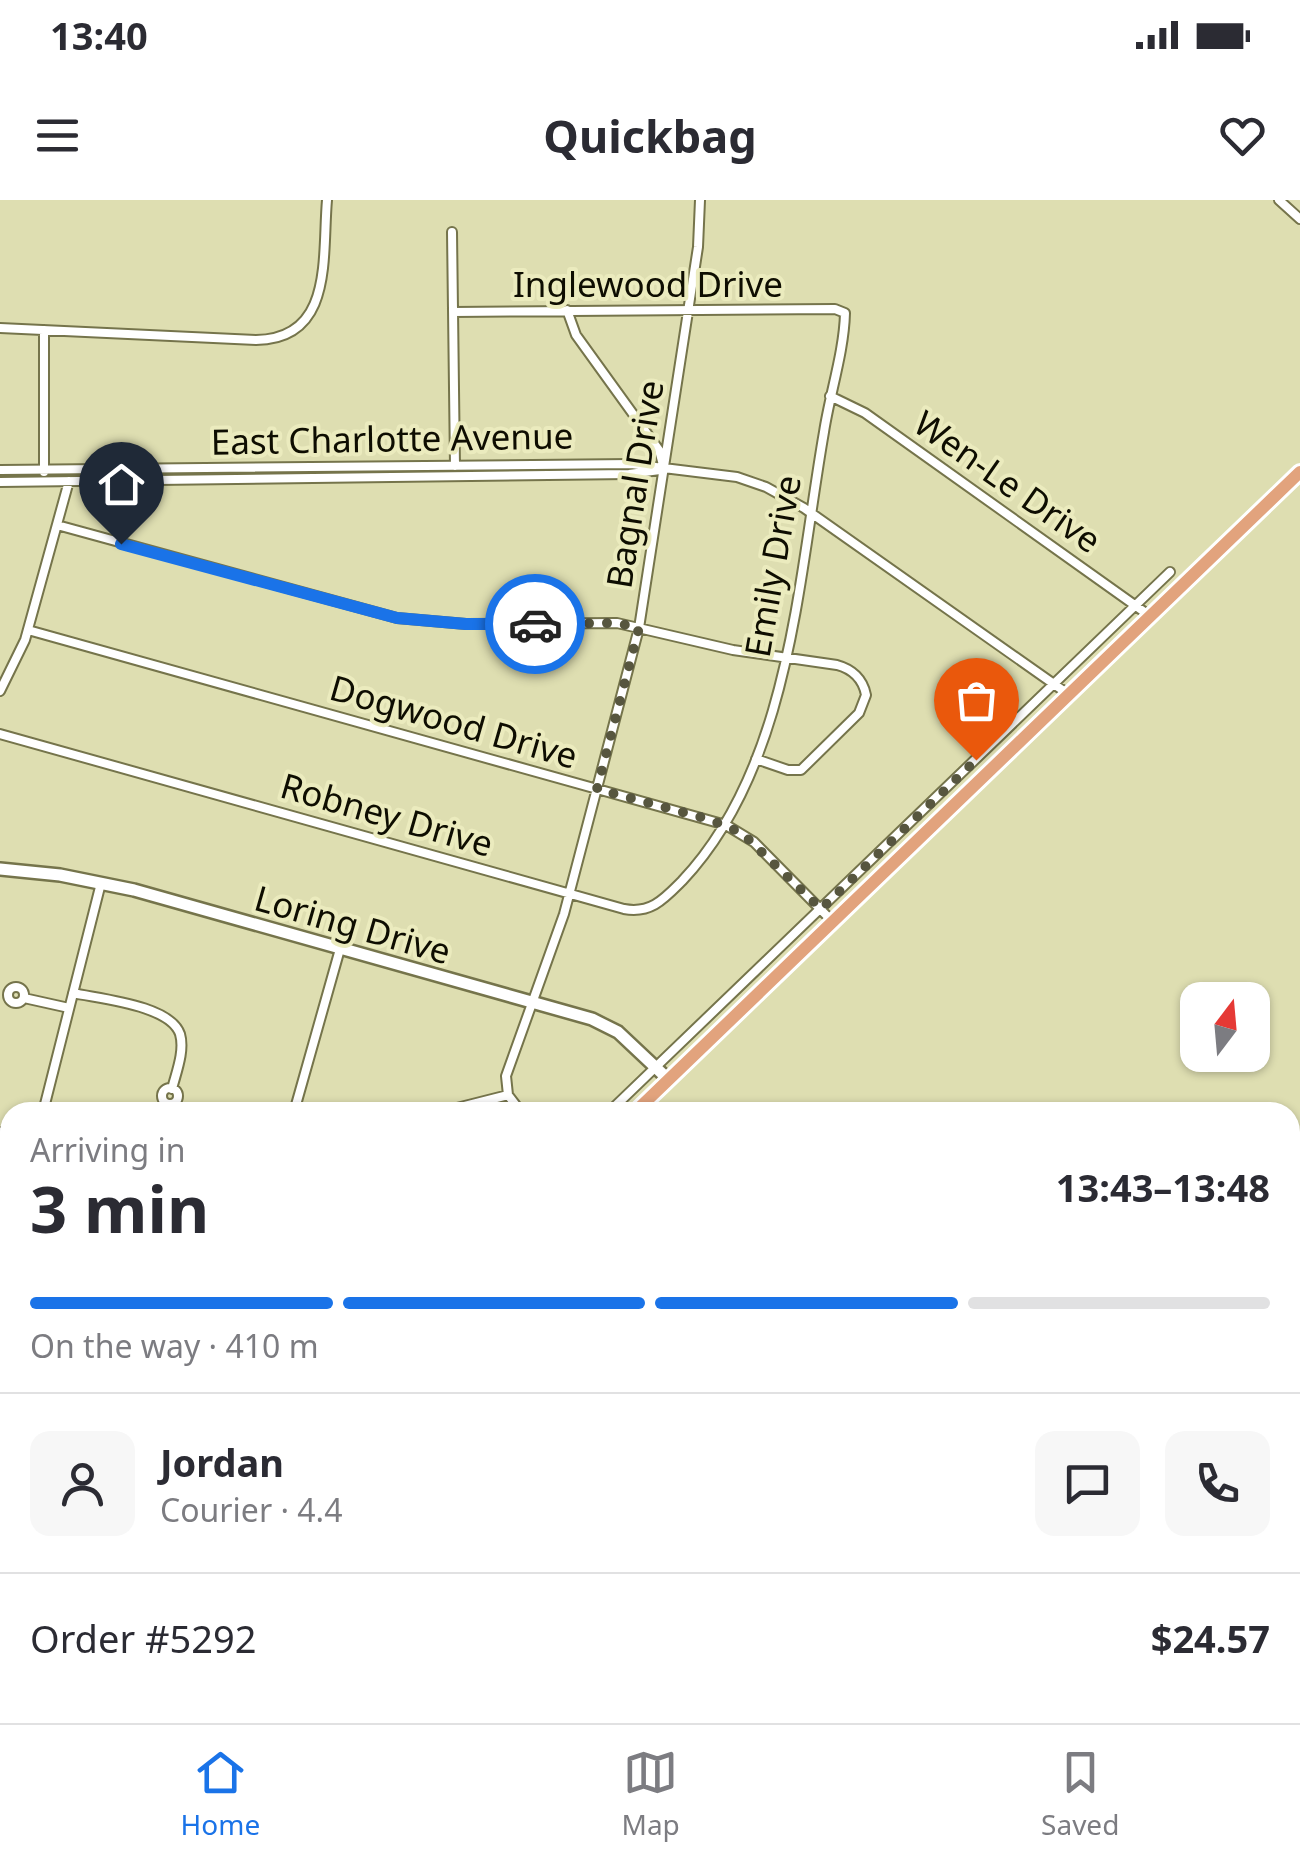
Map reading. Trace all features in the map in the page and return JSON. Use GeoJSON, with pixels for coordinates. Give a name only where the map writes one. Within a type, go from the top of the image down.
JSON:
{"type":"FeatureCollection","features":[{"type":"Feature","properties":{"kind":"main road"},"geometry":{"type":"LineString","coordinates":[[646,1102],[1300,472]]}},
{"type":"Feature","properties":{"kind":"street"},"geometry":{"type":"LineString","coordinates":[[0,328],[272,340],[288,335],[306,321],[316,304],[326,200]]}},
{"type":"Feature","properties":{"kind":"street","name":"Bagnal Drive"},"geometry":{"type":"LineString","coordinates":[[508,1095],[508,1069],[569,893],[639,628],[698,247],[700,200]]}},
{"type":"Feature","properties":{"kind":"street"},"geometry":{"type":"LineString","coordinates":[[1280,200],[1300,219]]}},
{"type":"Feature","properties":{"kind":"street"},"geometry":{"type":"LineString","coordinates":[[452,232],[455,466]]}},
{"type":"Feature","properties":{"kind":"street"},"geometry":{"type":"LineString","coordinates":[[567,310],[576,335],[659,450],[664,469]]}},
{"type":"Feature","properties":{"kind":"street","name":"Inglewood Drive"},"geometry":{"type":"LineString","coordinates":[[453,312],[843,310]]}},
{"type":"Feature","properties":{"kind":"street","name":"Emily Drive"},"geometry":{"type":"LineString","coordinates":[[726,825],[756,759],[800,591],[846,316],[843,310]]}},
{"type":"Feature","properties":{"kind":"street"},"geometry":{"type":"LineString","coordinates":[[44,330],[44,481]]}},
{"type":"Feature","properties":{"kind":"street","name":"Wen-Le Drive"},"geometry":{"type":"LineString","coordinates":[[830,396],[865,414],[1150,616]]}},
{"type":"Feature","properties":{"kind":"street","name":"East Charlotte Avenue"},"geometry":{"type":"LineString","coordinates":[[0,470],[631,464],[744,479],[778,492],[811,512],[1069,694]]}},
{"type":"Feature","properties":{"kind":"street","name":"East Charlotte Avenue"},"geometry":{"type":"LineString","coordinates":[[0,482],[629,474],[664,469]]}},
{"type":"Feature","properties":{"kind":"street"},"geometry":{"type":"LineString","coordinates":[[0,691],[14,668],[28,630],[69,481]]}},
{"type":"Feature","properties":{"kind":"street"},"geometry":{"type":"LineString","coordinates":[[57,525],[397,618],[466,624],[617,623],[733,650],[848,669],[864,685],[865,703],[848,726],[801,770],[788,770],[756,759]]}},
{"type":"Feature","properties":{"kind":"street"},"geometry":{"type":"LineString","coordinates":[[619,1102],[1170,572]]}},
{"type":"Feature","properties":{"kind":"street","name":"Dogwood Drive"},"geometry":{"type":"LineString","coordinates":[[28,630],[726,825],[754,842],[833,922]]}},
{"type":"Feature","properties":{"kind":"street","name":"Robney Drive"},"geometry":{"type":"LineString","coordinates":[[0,734],[633,910],[652,908],[692,871],[726,825]]}},
{"type":"Feature","properties":{"kind":"street","name":"Loring Drive"},"geometry":{"type":"LineString","coordinates":[[0,870],[101,882],[607,1025],[632,1042],[669,1080]]}},
{"type":"Feature","properties":{"kind":"street"},"geometry":{"type":"LineString","coordinates":[[45,1102],[101,882]]}},
{"type":"Feature","properties":{"kind":"street"},"geometry":{"type":"LineString","coordinates":[[297,1102],[340,949]]}},
{"type":"Feature","properties":{"kind":"street"},"geometry":{"type":"LineString","coordinates":[[73,993],[170,1019],[179,1032],[181,1044],[172,1089]]}},
{"type":"Feature","properties":{"kind":"street"},"geometry":{"type":"LineString","coordinates":[[24,998],[69,1008]]}},
{"type":"Feature","properties":{"kind":"street"},"geometry":{"type":"LineString","coordinates":[[480,1102],[508,1095],[513,1102]]}},
{"type":"Feature","properties":{"kind":"way so far"},"geometry":{"type":"LineString","coordinates":[[535,624],[617,623],[639,628],[597,789],[708,819],[742,833],[821,909],[976,760]]}},
{"type":"Feature","properties":{"kind":"route"},"geometry":{"type":"LineString","coordinates":[[121,544],[397,618],[535,624]]}}]}
